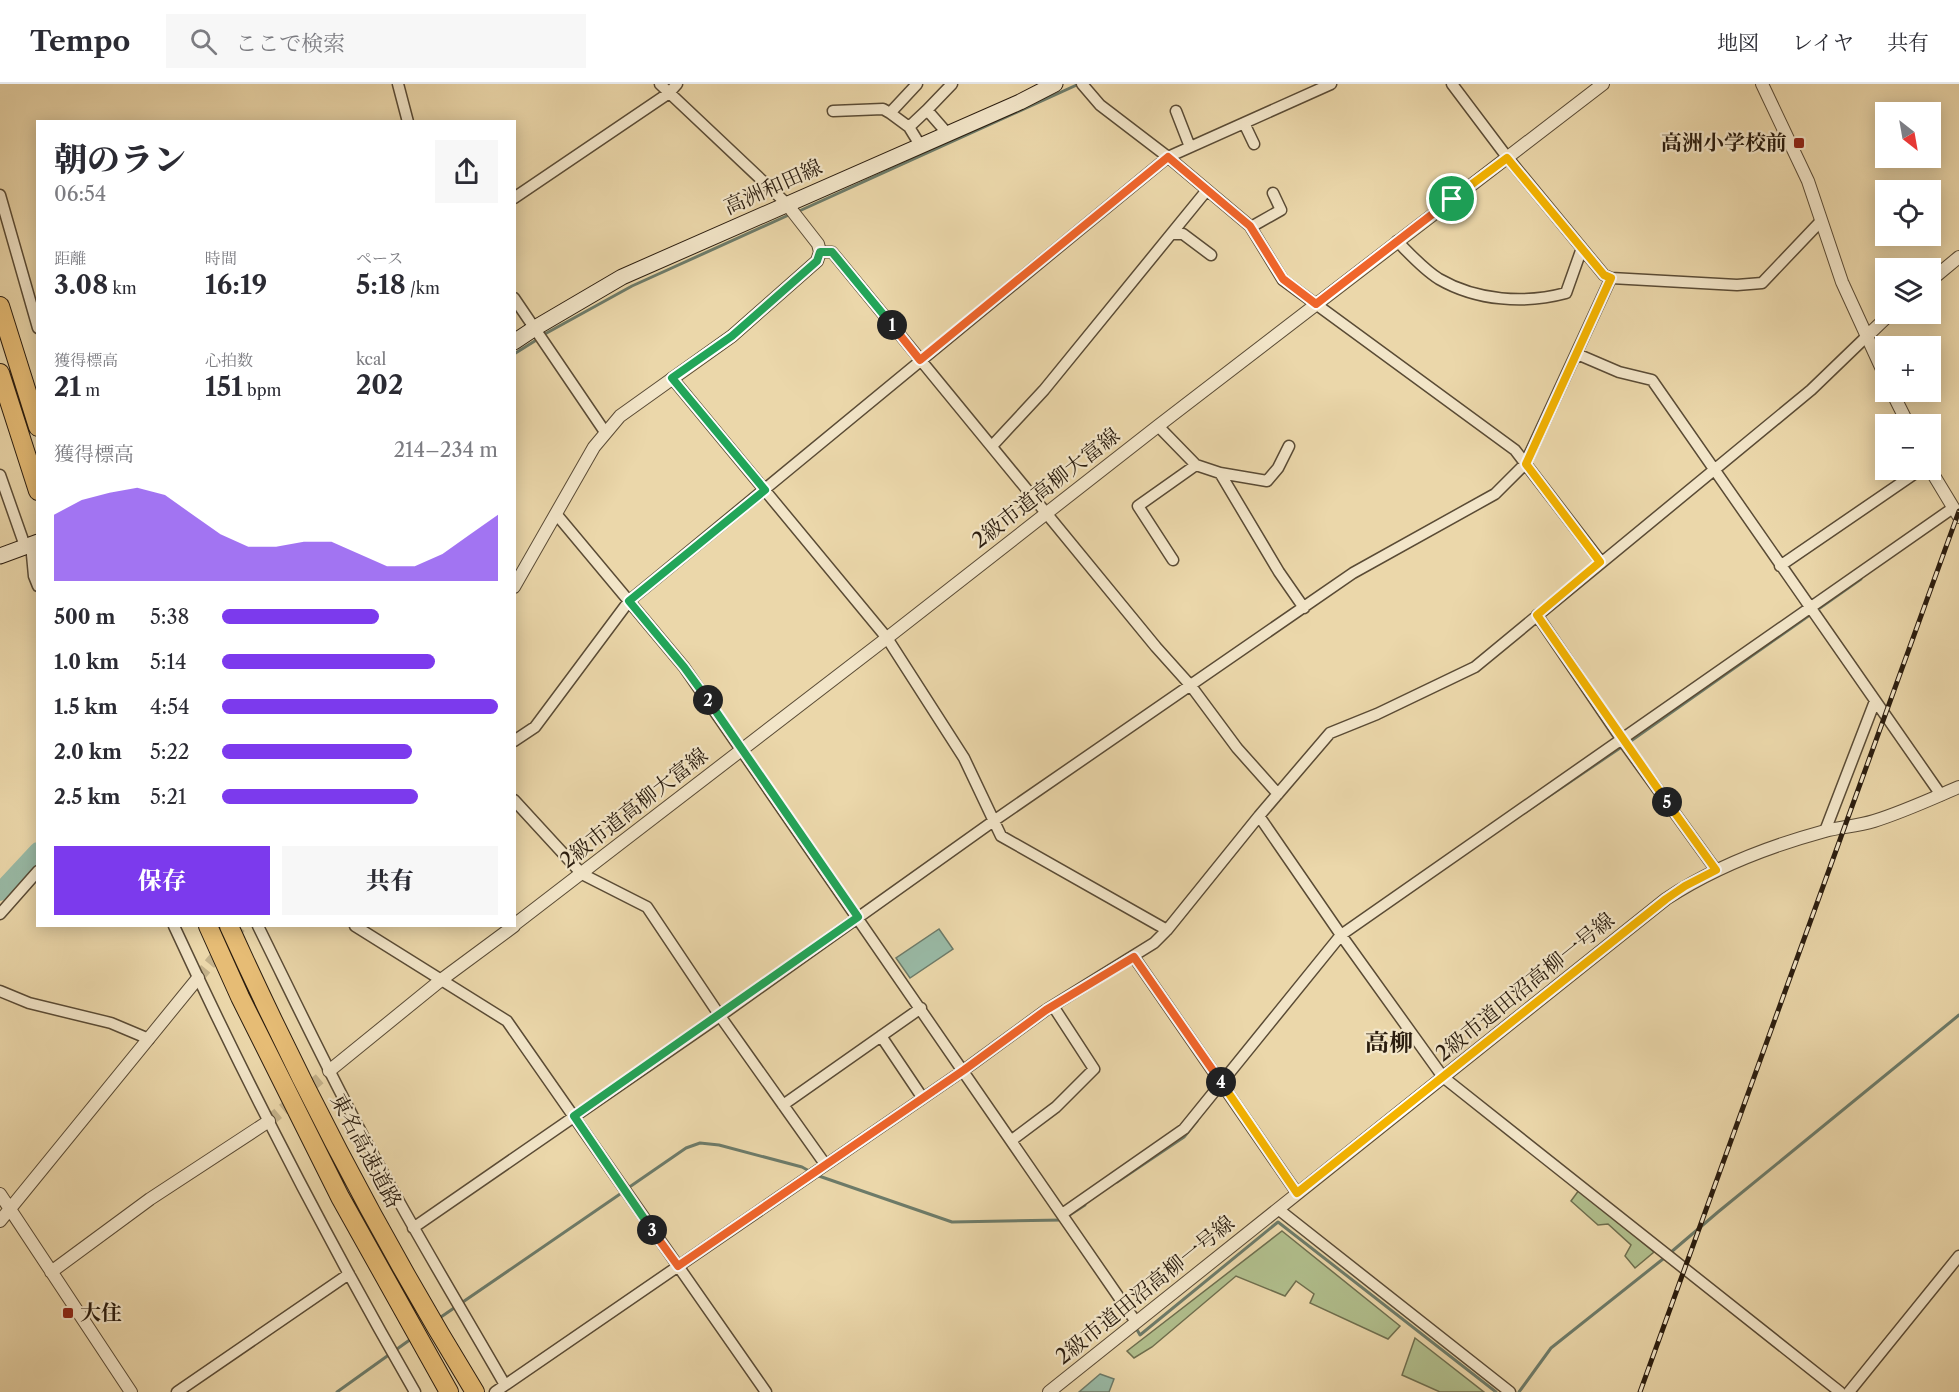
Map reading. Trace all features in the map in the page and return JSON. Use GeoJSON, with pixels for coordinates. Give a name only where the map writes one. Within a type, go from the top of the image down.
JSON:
{"type":"FeatureCollection","features":[{"type":"Feature","properties":{"kind":"highway"},"geometry":{"type":"LineString","coordinates":[[0,306],[36,421]]}},
{"type":"Feature","properties":{"kind":"highway"},"geometry":{"type":"LineString","coordinates":[[0,373],[36,486]]}},
{"type":"Feature","properties":{"kind":"highway","name":"東名高速道路"},"geometry":{"type":"LineString","coordinates":[[208,927],[245,1007],[340,1197],[449,1392]]}},
{"type":"Feature","properties":{"kind":"highway","name":"東名高速道路"},"geometry":{"type":"LineString","coordinates":[[229,927],[297,1071],[408,1280],[475,1392]]}},
{"type":"Feature","properties":{"kind":"main road","name":"高洲和田線"},"geometry":{"type":"LineString","coordinates":[[516,341],[622,277],[1020,102],[1055,84]]}},
{"type":"Feature","properties":{"kind":"main road"},"geometry":{"type":"LineString","coordinates":[[0,555],[31,544]]}},
{"type":"Feature","properties":{"kind":"street"},"geometry":{"type":"LineString","coordinates":[[398,84],[407,120]]}},
{"type":"Feature","properties":{"kind":"street"},"geometry":{"type":"LineString","coordinates":[[519,569],[556,515],[594,447],[620,416],[732,336],[817,261],[820,252],[818,244],[786,203],[673,88],[660,84]]}},
{"type":"Feature","properties":{"kind":"street"},"geometry":{"type":"LineString","coordinates":[[890,112],[917,84]]}},
{"type":"Feature","properties":{"kind":"street"},"geometry":{"type":"LineString","coordinates":[[909,127],[952,84]]}},
{"type":"Feature","properties":{"kind":"street"},"geometry":{"type":"LineString","coordinates":[[516,740],[535,728],[629,601],[1168,157],[1331,84]]}},
{"type":"Feature","properties":{"kind":"street"},"geometry":{"type":"LineString","coordinates":[[1452,84],[1507,158],[1604,275],[1611,278],[1737,285],[1762,283],[1821,221]]}},
{"type":"Feature","properties":{"kind":"street","name":"2級市道高柳大富線"},"geometry":{"type":"LineString","coordinates":[[516,924],[1603,84]]}},
{"type":"Feature","properties":{"kind":"street"},"geometry":{"type":"LineString","coordinates":[[1762,84],[1808,181],[1842,282],[1875,355]]}},
{"type":"Feature","properties":{"kind":"street"},"geometry":{"type":"LineString","coordinates":[[516,197],[673,88]]}},
{"type":"Feature","properties":{"kind":"street"},"geometry":{"type":"LineString","coordinates":[[1086,88],[1100,105],[1240,216],[1251,227],[1283,279],[1515,450],[1600,562]]}},
{"type":"Feature","properties":{"kind":"street"},"geometry":{"type":"LineString","coordinates":[[832,111],[883,109],[909,127],[920,145]]}},
{"type":"Feature","properties":{"kind":"street"},"geometry":{"type":"LineString","coordinates":[[927,110],[947,133]]}},
{"type":"Feature","properties":{"kind":"street"},"geometry":{"type":"LineString","coordinates":[[1176,111],[1190,147]]}},
{"type":"Feature","properties":{"kind":"street"},"geometry":{"type":"LineString","coordinates":[[1244,123],[1254,144]]}},
{"type":"Feature","properties":{"kind":"street"},"geometry":{"type":"LineString","coordinates":[[992,446],[1044,390],[1207,190]]}},
{"type":"Feature","properties":{"kind":"street"},"geometry":{"type":"LineString","coordinates":[[1251,227],[1281,210],[1273,193]]}},
{"type":"Feature","properties":{"kind":"street"},"geometry":{"type":"LineString","coordinates":[[0,195],[36,321]]}},
{"type":"Feature","properties":{"kind":"street"},"geometry":{"type":"LineString","coordinates":[[1173,234],[1183,234],[1211,255]]}},
{"type":"Feature","properties":{"kind":"street"},"geometry":{"type":"LineString","coordinates":[[1398,241],[1418,262],[1438,278],[1481,295],[1518,300],[1544,299],[1566,293],[1582,248]]}},
{"type":"Feature","properties":{"kind":"street"},"geometry":{"type":"LineString","coordinates":[[820,252],[832,252],[1156,647],[1191,686],[1236,748],[1278,794]]}},
{"type":"Feature","properties":{"kind":"street"},"geometry":{"type":"LineString","coordinates":[[1941,273],[1959,257]]}},
{"type":"Feature","properties":{"kind":"street"},"geometry":{"type":"LineString","coordinates":[[413,1228],[720,1016],[995,820],[1353,573],[1495,494],[1526,464],[1611,278]]}},
{"type":"Feature","properties":{"kind":"street"},"geometry":{"type":"LineString","coordinates":[[516,301],[605,432]]}},
{"type":"Feature","properties":{"kind":"street"},"geometry":{"type":"LineString","coordinates":[[258,927],[329,1071],[501,1389],[964,1070],[1053,1006],[1154,943],[1330,733],[1377,714],[1475,668],[1600,562],[1811,390],[1880,324]]}},
{"type":"Feature","properties":{"kind":"street"},"geometry":{"type":"LineString","coordinates":[[1577,354],[1619,372],[1653,380],[1941,795]]}},
{"type":"Feature","properties":{"kind":"street"},"geometry":{"type":"LineString","coordinates":[[672,378],[887,638],[964,758],[1001,837],[1167,930]]}},
{"type":"Feature","properties":{"kind":"street"},"geometry":{"type":"LineString","coordinates":[[1158,426],[1196,465],[1220,473],[1267,481],[1278,468],[1289,446]]}},
{"type":"Feature","properties":{"kind":"street"},"geometry":{"type":"LineString","coordinates":[[1173,560],[1138,506],[1196,465]]}},
{"type":"Feature","properties":{"kind":"street"},"geometry":{"type":"LineString","coordinates":[[1220,473],[1279,572],[1304,608]]}},
{"type":"Feature","properties":{"kind":"street"},"geometry":{"type":"LineString","coordinates":[[0,475],[31,544],[36,581]]}},
{"type":"Feature","properties":{"kind":"street"},"geometry":{"type":"LineString","coordinates":[[1780,566],[1905,480]]}},
{"type":"Feature","properties":{"kind":"street"},"geometry":{"type":"LineString","coordinates":[[1062,1214],[1185,1129],[1341,935],[1810,609],[1956,513],[1936,480]]}},
{"type":"Feature","properties":{"kind":"street"},"geometry":{"type":"LineString","coordinates":[[556,515],[684,667],[1136,1322]]}},
{"type":"Feature","properties":{"kind":"street"},"geometry":{"type":"LineString","coordinates":[[1537,615],[1622,740],[1716,870]]}},
{"type":"Feature","properties":{"kind":"street"},"geometry":{"type":"LineString","coordinates":[[1825,831],[1875,701]]}},
{"type":"Feature","properties":{"kind":"street","name":"2級市道田沼高柳一号線"},"geometry":{"type":"LineString","coordinates":[[1049,1392],[1685,886],[1716,870],[1825,831],[1873,822],[1959,787]]}},
{"type":"Feature","properties":{"kind":"street"},"geometry":{"type":"LineString","coordinates":[[516,802],[582,874],[647,907],[720,1016],[825,1164]]}},
{"type":"Feature","properties":{"kind":"street"},"geometry":{"type":"LineString","coordinates":[[1259,816],[1443,1077],[1840,1392]]}},
{"type":"Feature","properties":{"kind":"street"},"geometry":{"type":"LineString","coordinates":[[0,914],[36,873]]}},
{"type":"Feature","properties":{"kind":"street"},"geometry":{"type":"LineString","coordinates":[[174,927],[269,1121],[349,1274],[415,1392]]}},
{"type":"Feature","properties":{"kind":"street"},"geometry":{"type":"LineString","coordinates":[[357,927],[507,1021],[766,1392]]}},
{"type":"Feature","properties":{"kind":"street","name":"2級市道高柳大富線"},"geometry":{"type":"LineString","coordinates":[[329,1071],[441,980],[511,927]]}},
{"type":"Feature","properties":{"kind":"street"},"geometry":{"type":"LineString","coordinates":[[1134,957],[1297,1193]]}},
{"type":"Feature","properties":{"kind":"street"},"geometry":{"type":"LineString","coordinates":[[0,1221],[198,978]]}},
{"type":"Feature","properties":{"kind":"street"},"geometry":{"type":"LineString","coordinates":[[0,991],[29,1003],[111,1023],[149,1039]]}},
{"type":"Feature","properties":{"kind":"street"},"geometry":{"type":"LineString","coordinates":[[1012,1140],[1056,1107],[1094,1069],[1053,1006]]}},
{"type":"Feature","properties":{"kind":"street"},"geometry":{"type":"LineString","coordinates":[[783,1104],[921,1008]]}},
{"type":"Feature","properties":{"kind":"street"},"geometry":{"type":"LineString","coordinates":[[881,1036],[922,1097]]}},
{"type":"Feature","properties":{"kind":"street"},"geometry":{"type":"LineString","coordinates":[[51,1272],[150,1199],[269,1121]]}},
{"type":"Feature","properties":{"kind":"street"},"geometry":{"type":"LineString","coordinates":[[0,1194],[131,1392]]}},
{"type":"Feature","properties":{"kind":"street"},"geometry":{"type":"LineString","coordinates":[[1278,1209],[1510,1392]]}},
{"type":"Feature","properties":{"kind":"street"},"geometry":{"type":"LineString","coordinates":[[1850,1392],[1959,1256]]}},
{"type":"Feature","properties":{"kind":"street"},"geometry":{"type":"LineString","coordinates":[[177,1392],[349,1274]]}},
{"type":"Feature","properties":{"kind":"shaded area"},"geometry":{"type":"Polygon","coordinates":[[[939,929],[953,949],[910,978],[896,958],[939,929]]]}},
{"type":"Feature","properties":{"kind":"shaded area"},"geometry":{"type":"Polygon","coordinates":[[[1579,1190],[1654,1252],[1635,1268],[1625,1256],[1631,1245],[1608,1224],[1598,1225],[1571,1201],[1579,1190]]]}},
{"type":"Feature","properties":{"kind":"shaded area"},"geometry":{"type":"Polygon","coordinates":[[[1282,1231],[1400,1326],[1388,1339],[1310,1303],[1314,1294],[1296,1281],[1285,1296],[1236,1276],[1152,1347],[1134,1358],[1127,1351],[1282,1231]]]}},
{"type":"Feature","properties":{"kind":"shaded area"},"geometry":{"type":"Polygon","coordinates":[[[1415,1338],[1484,1392],[1440,1392],[1402,1375],[1415,1338]]]}},
{"type":"Feature","properties":{"kind":"shaded area"},"geometry":{"type":"Polygon","coordinates":[[[1100,1374],[1114,1379],[1109,1392],[1079,1392],[1100,1374]]]}},
{"type":"Feature","properties":{"kind":"waterway"},"geometry":{"type":"LineString","coordinates":[[797,212],[1079,84]]}},
{"type":"Feature","properties":{"kind":"waterway"},"geometry":{"type":"LineString","coordinates":[[543,335],[632,286],[791,214]]}},
{"type":"Feature","properties":{"kind":"waterway"},"geometry":{"type":"LineString","coordinates":[[516,353],[538,339]]}},
{"type":"Feature","properties":{"kind":"waterway"},"geometry":{"type":"LineString","coordinates":[[1628,743],[1861,579]]}},
{"type":"Feature","properties":{"kind":"waterway"},"geometry":{"type":"LineString","coordinates":[[1524,813],[1623,746]]}},
{"type":"Feature","properties":{"kind":"waterway"},"geometry":{"type":"LineString","coordinates":[[0,892],[36,853]]}},
{"type":"Feature","properties":{"kind":"waterway"},"geometry":{"type":"LineString","coordinates":[[1519,1392],[1551,1348],[1663,1259],[1959,1015]]}},
{"type":"Feature","properties":{"kind":"waterway"},"geometry":{"type":"LineString","coordinates":[[1117,1182],[1184,1137],[1197,1121]]}},
{"type":"Feature","properties":{"kind":"waterway"},"geometry":{"type":"LineString","coordinates":[[628,1188],[686,1148],[700,1143],[719,1145],[802,1167],[811,1172]]}},
{"type":"Feature","properties":{"kind":"waterway"},"geometry":{"type":"LineString","coordinates":[[816,1175],[952,1222],[1063,1220]]}},
{"type":"Feature","properties":{"kind":"waterway"},"geometry":{"type":"LineString","coordinates":[[438,1319],[623,1192]]}},
{"type":"Feature","properties":{"kind":"waterway"},"geometry":{"type":"LineString","coordinates":[[1068,1216],[1085,1205]]}},
{"type":"Feature","properties":{"kind":"waterway"},"geometry":{"type":"LineString","coordinates":[[1136,1328],[1140,1335],[1278,1222],[1496,1392]]}},
{"type":"Feature","properties":{"kind":"waterway"},"geometry":{"type":"LineString","coordinates":[[337,1392],[411,1339]]}},
{"type":"Feature","properties":{"kind":"tunnel"},"geometry":{"type":"LineString","coordinates":[[198,978],[240,927]]}},
{"type":"Feature","properties":{"kind":"tunnel"},"geometry":{"type":"LineString","coordinates":[[269,1121],[329,1071]]}},
{"type":"Feature","properties":{"kind":"railway"},"geometry":{"type":"LineString","coordinates":[[1640,1392],[1959,511]]}},
{"type":"Feature","properties":{"kind":"place","name":"高洲小学校前"},"geometry":{"type":"Point","coordinates":[1799,143]}},
{"type":"Feature","properties":{"kind":"place","name":"大住"},"geometry":{"type":"Point","coordinates":[68,1313]}},
{"type":"Feature","properties":{"kind":"district","name":"高柳"},"geometry":{"type":"Point","coordinates":[1389,1043]}},
{"type":"Feature","properties":{"kind":"route"},"geometry":{"type":"LineString","coordinates":[[1168,157],[1240,216],[1250,226],[1283,279],[1316,304],[1452,199],[1507,158],[1604,275],[1611,278],[1526,464],[1600,562],[1537,615],[1622,740],[1716,870],[1666,899],[1297,1193],[1134,957],[1046,1010],[964,1070],[678,1266],[574,1116],[720,1016],[858,917],[684,667],[629,601],[765,490],[672,378],[732,336],[817,261],[820,252],[832,252],[920,360],[1168,157]]}}]}
